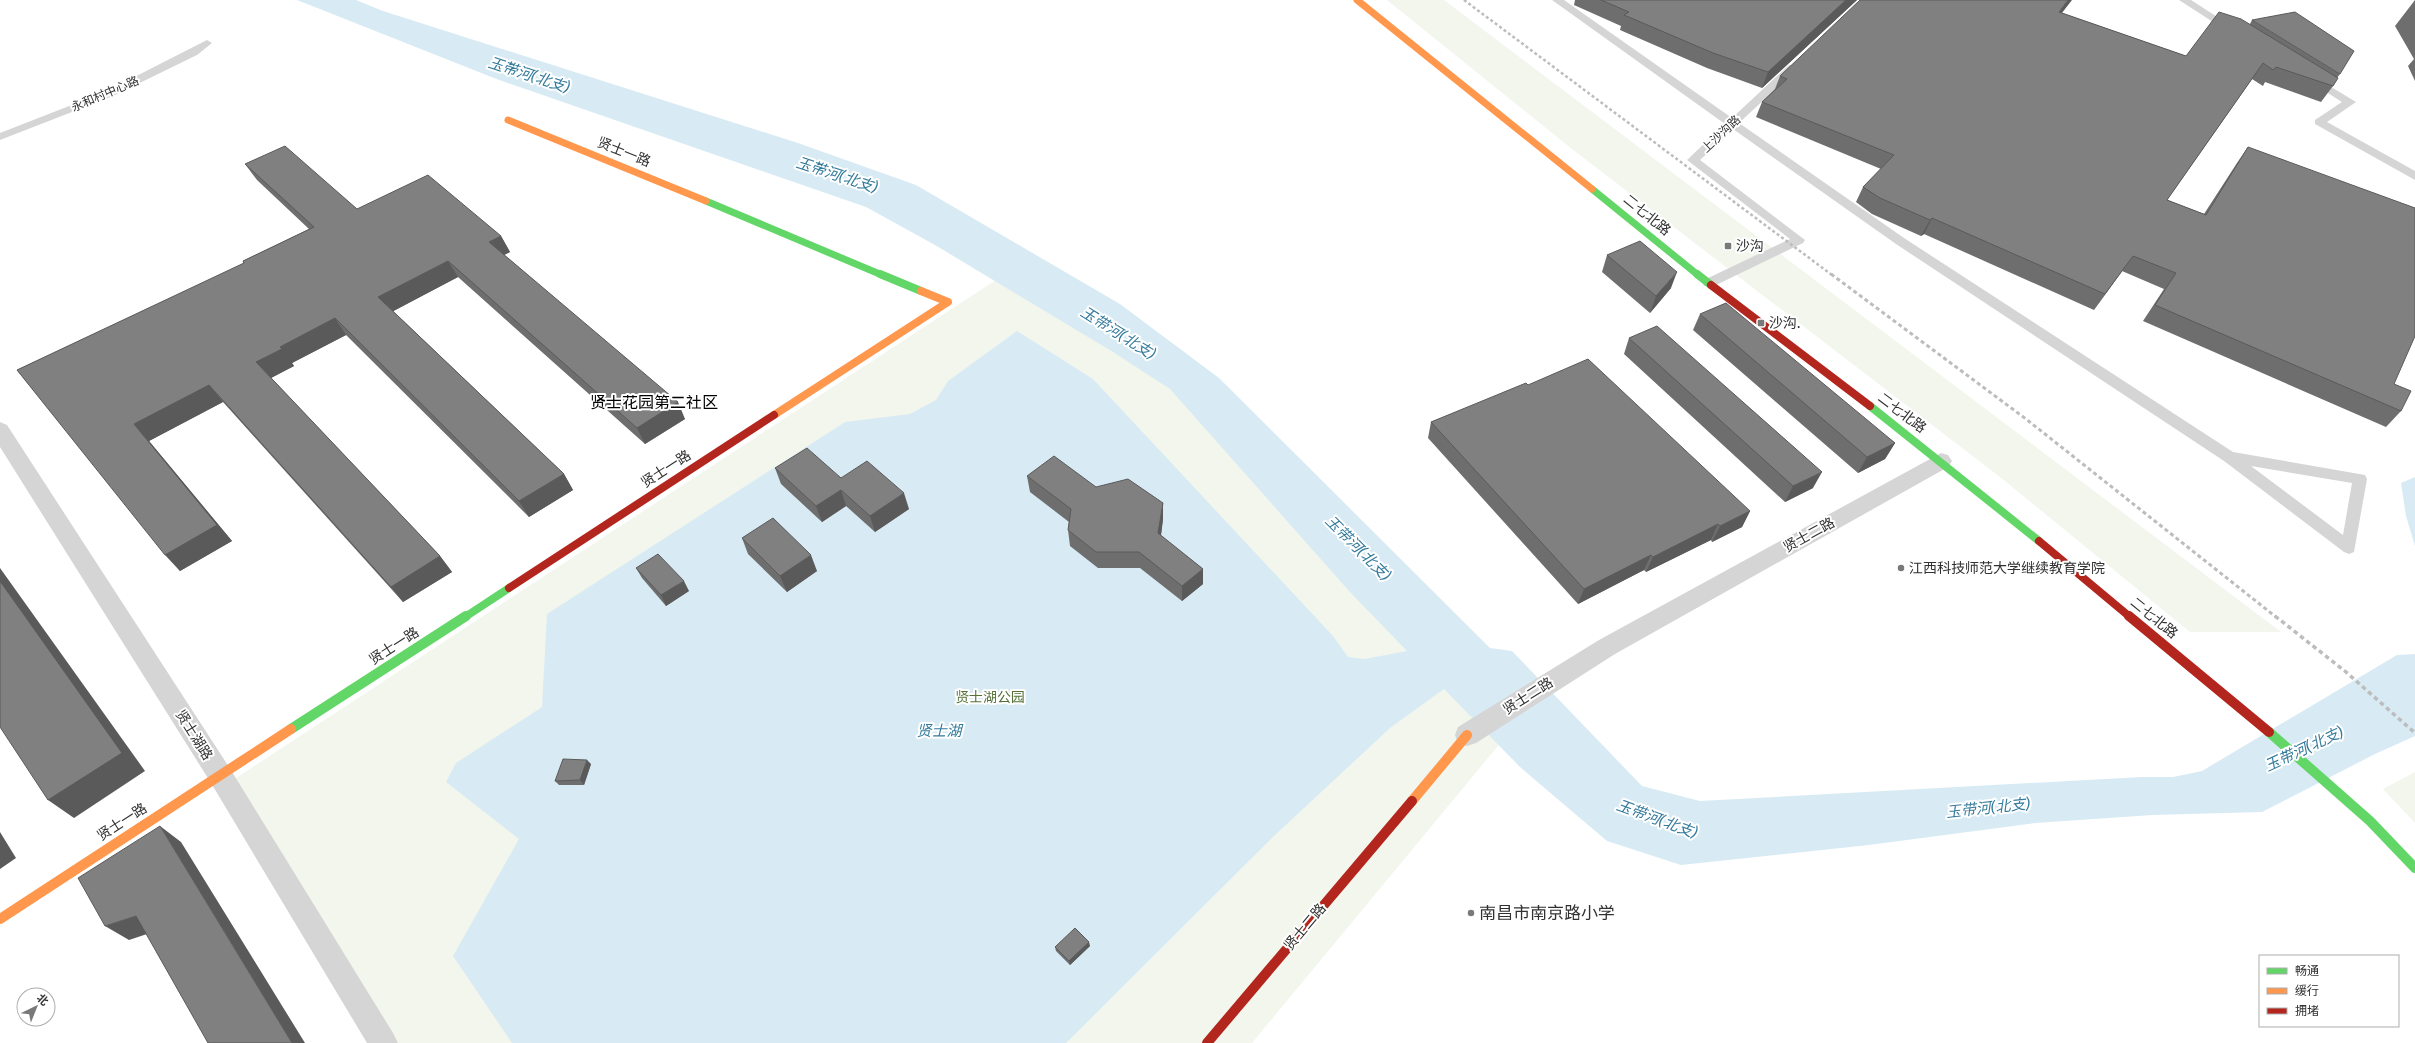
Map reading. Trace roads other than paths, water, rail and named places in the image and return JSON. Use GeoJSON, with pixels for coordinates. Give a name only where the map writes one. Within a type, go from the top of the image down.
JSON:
{"type":"FeatureCollection","features":[{"type":"Feature","properties":{"kind":"street","name":"二七北路"},"geometry":{"type":"LineString","coordinates":[[1357,0],[1709,283],[1941,461],[2237,704],[2370,821],[2415,868]]}},
{"type":"Feature","properties":{"kind":"street","name":"贤士一路"},"geometry":{"type":"LineString","coordinates":[[0,919],[948,302],[635,171],[508,120]]}},
{"type":"Feature","properties":{"kind":"street","name":"贤士湖路"},"geometry":{"type":"LineString","coordinates":[[0,430],[220,775],[383,1043]]}},
{"type":"Feature","properties":{"kind":"street","name":"贤士二路"},"geometry":{"type":"LineString","coordinates":[[1207,1043],[1467,734],[1607,648],[1941,461]]}},
{"type":"Feature","properties":{"kind":"lane"},"geometry":{"type":"LineString","coordinates":[[1557,0],[1734,122],[1900,241],[2229,457],[2349,548],[2360,479],[2229,457]]}},
{"type":"Feature","properties":{"kind":"lane"},"geometry":{"type":"LineString","coordinates":[[2184,0],[2244,37]]}},
{"type":"Feature","properties":{"kind":"lane","name":"永和村中心路"},"geometry":{"type":"LineString","coordinates":[[0,137],[109,94],[193,53],[207,43]]}},
{"type":"Feature","properties":{"kind":"lane","name":"上沙沟路"},"geometry":{"type":"LineString","coordinates":[[1709,283],[1799,240],[1693,160],[1802,59]]}},
{"type":"Feature","properties":{"kind":"lane"},"geometry":{"type":"LineString","coordinates":[[2303,73],[2350,102],[2319,122],[2415,176]]}},
{"type":"Feature","properties":{"kind":"water","name":"贤士湖"},"geometry":{"type":"Polygon","coordinates":[[[297,0],[356,0],[383,11],[798,143],[916,185],[1120,304],[1219,378],[1490,648],[1512,651],[1642,786],[1700,801],[2142,777],[2173,777],[2202,771],[2397,655],[2415,654],[2415,736],[2375,754],[2262,812],[2153,815],[2035,823],[1869,845],[1681,865],[1607,841],[1520,767],[1444,689],[1390,728],[1274,836],[1066,1043],[512,1043],[453,956],[519,839],[446,782],[456,763],[542,707],[547,614],[845,422],[910,414],[936,400],[948,381],[1017,331],[1093,379],[1333,636],[1348,657],[1365,659],[1407,651],[1349,591],[1170,389],[1113,352],[935,245],[866,207],[499,80],[297,0]]]}},
{"type":"Feature","properties":{"kind":"water"},"geometry":{"type":"Polygon","coordinates":[[[2415,477],[2415,546],[2406,516],[2401,483],[2415,477]]]}},
{"type":"Feature","properties":{"kind":"railway"},"geometry":{"type":"LineString","coordinates":[[1464,0],[1832,275]]}},
{"type":"Feature","properties":{"kind":"railway"},"geometry":{"type":"LineString","coordinates":[[1831,274],[2026,419],[2276,617]]}},
{"type":"Feature","properties":{"kind":"railway"},"geometry":{"type":"LineString","coordinates":[[2275,616],[2346,672],[2415,733]]}},
{"type":"Feature","properties":{"kind":"place","name":"沙沟"},"geometry":{"type":"Point","coordinates":[1728,246]}},
{"type":"Feature","properties":{"kind":"place","name":"沙沟."},"geometry":{"type":"Point","coordinates":[1761,323]}},
{"type":"Feature","properties":{"kind":"place","name":"江西科技师范大学继续教育学院"},"geometry":{"type":"Point","coordinates":[1901,568]}},
{"type":"Feature","properties":{"kind":"place","name":"南昌市南京路小学"},"geometry":{"type":"Point","coordinates":[1471,913]}},
{"type":"Feature","properties":{"kind":"district","name":"贤士花园第二社区"},"geometry":{"type":"Point","coordinates":[654,402]}},
{"type":"Feature","properties":{"kind":"water label","name":"玉带河(北支)"},"geometry":{"type":"Point","coordinates":[529,75]}},
{"type":"Feature","properties":{"kind":"water label","name":"玉带河(北支)"},"geometry":{"type":"Point","coordinates":[837,175]}},
{"type":"Feature","properties":{"kind":"water label","name":"玉带河(北支)"},"geometry":{"type":"Point","coordinates":[1118,333]}},
{"type":"Feature","properties":{"kind":"water label","name":"玉带河(北支)"},"geometry":{"type":"Point","coordinates":[1358,548]}},
{"type":"Feature","properties":{"kind":"water label","name":"玉带河(北支)"},"geometry":{"type":"Point","coordinates":[2304,749]}},
{"type":"Feature","properties":{"kind":"water label","name":"玉带河(北支)"},"geometry":{"type":"Point","coordinates":[1988,808]}},
{"type":"Feature","properties":{"kind":"water label","name":"玉带河(北支)"},"geometry":{"type":"Point","coordinates":[1657,819]}},
{"type":"Feature","properties":{"kind":"park label","name":"贤士湖公园"},"geometry":{"type":"Point","coordinates":[990,697]}}]}
